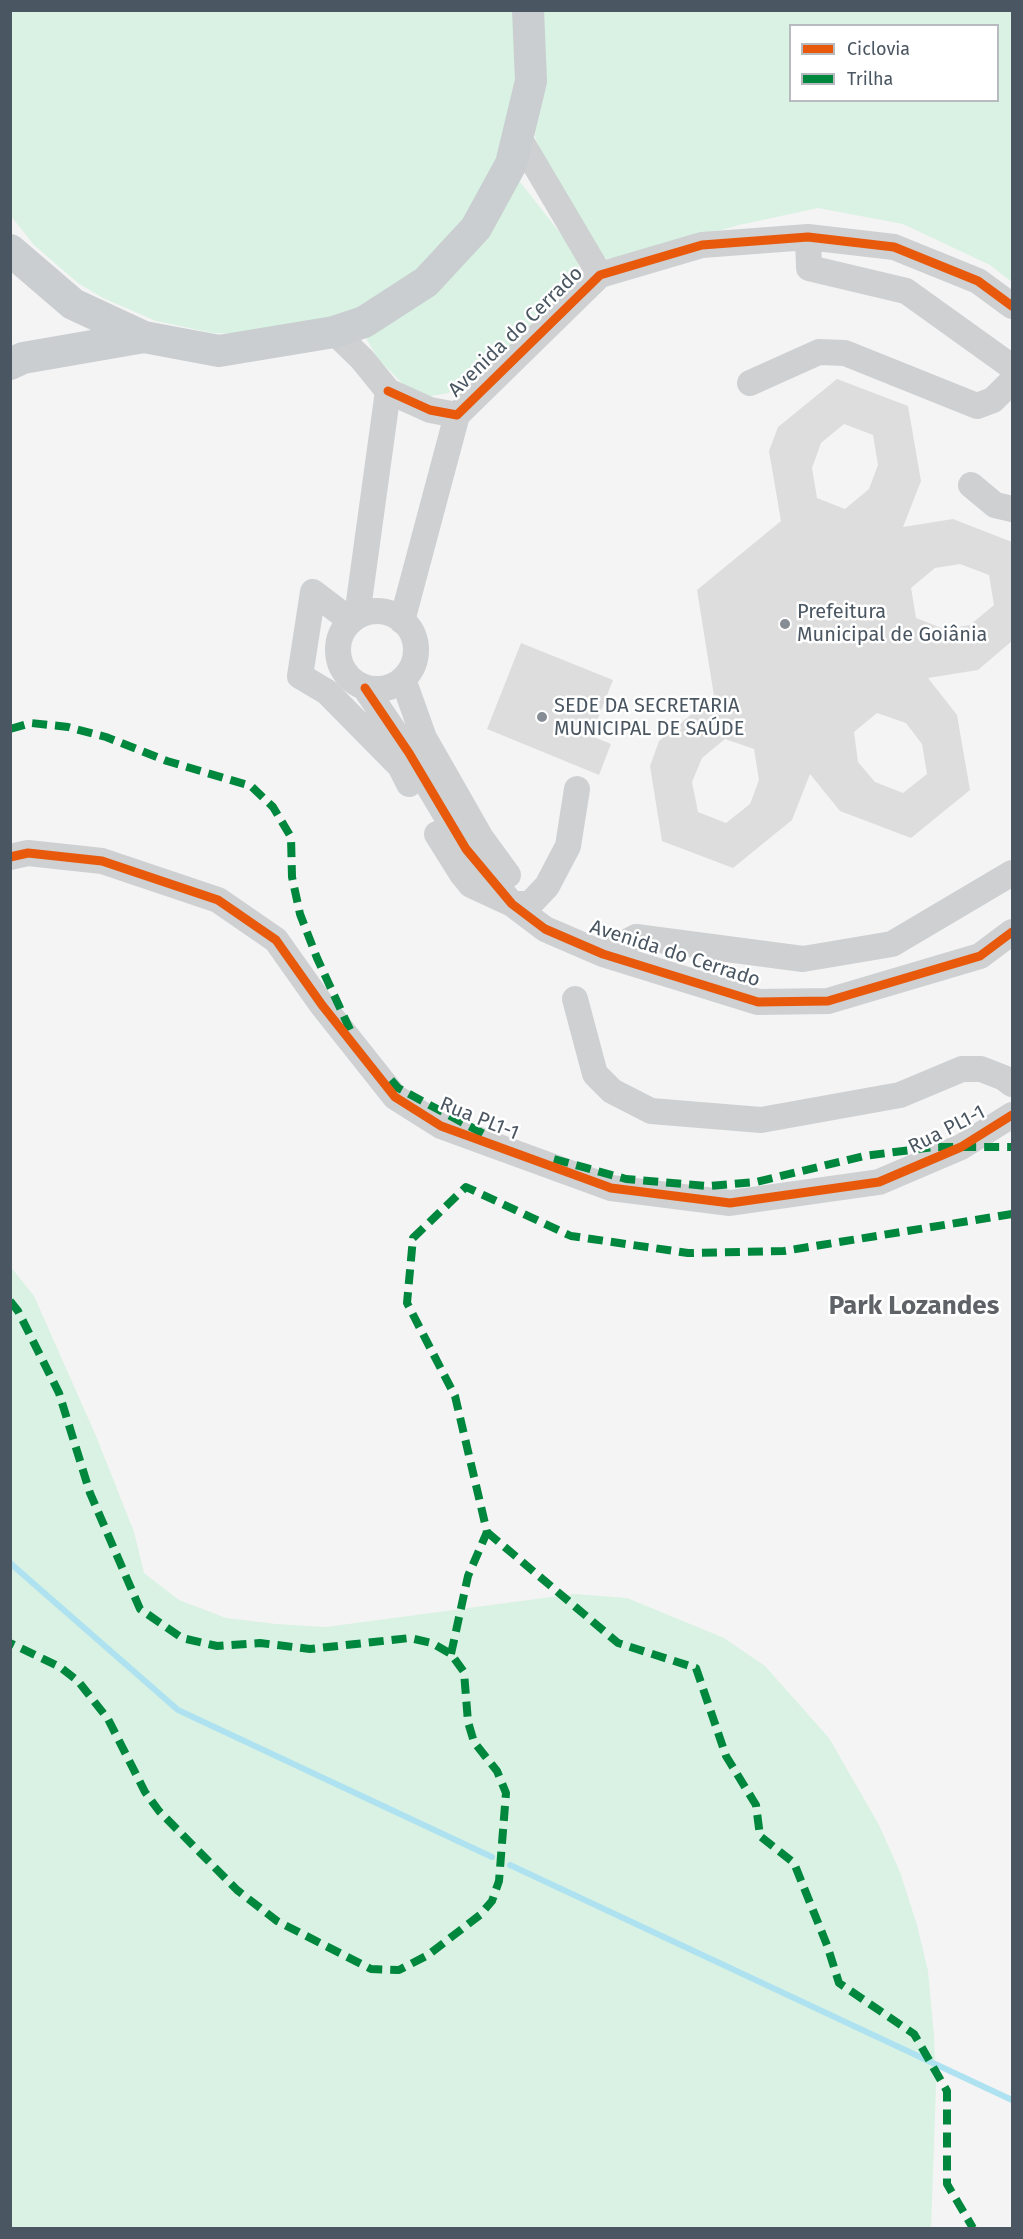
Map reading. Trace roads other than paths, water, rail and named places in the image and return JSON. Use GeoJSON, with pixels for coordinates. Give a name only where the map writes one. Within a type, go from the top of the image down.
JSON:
{"type":"FeatureCollection","features":[{"type":"Feature","properties":{"kind":"main road"},"geometry":{"type":"LineString","coordinates":[[10,250],[73,304],[144,337],[219,351],[334,332],[364,322],[426,282],[476,228],[511,164],[531,81],[528,10]]}},
{"type":"Feature","properties":{"kind":"main road"},"geometry":{"type":"LineString","coordinates":[[10,364],[23,358],[144,337]]}},
{"type":"Feature","properties":{"kind":"street","name":"Avenida do Cerrado"},"geometry":{"type":"LineString","coordinates":[[518,136],[600,275]]}},
{"type":"Feature","properties":{"kind":"street","name":"Avenida do Cerrado"},"geometry":{"type":"LineString","coordinates":[[402,621],[457,415],[600,275],[702,245],[808,237],[894,247],[978,281],[1012,306]]}},
{"type":"Feature","properties":{"kind":"street"},"geometry":{"type":"LineString","coordinates":[[808,237],[809,268],[906,291],[1012,367]]}},
{"type":"Feature","properties":{"kind":"street","name":"Avenida do Cerrado"},"geometry":{"type":"LineString","coordinates":[[334,332],[362,359],[388,392],[430,410],[457,415]]}},
{"type":"Feature","properties":{"kind":"street"},"geometry":{"type":"LineString","coordinates":[[750,383],[819,352],[845,354],[977,406],[993,400],[1012,381]]}},
{"type":"Feature","properties":{"kind":"street"},"geometry":{"type":"LineString","coordinates":[[388,392],[354,618],[340,638],[338,658],[344,671],[353,682],[365,688],[379,690],[393,686],[403,679],[411,669],[416,656],[410,630],[402,621],[380,611],[354,618],[313,592],[300,676],[327,692],[411,753]]}},
{"type":"Feature","properties":{"kind":"street"},"geometry":{"type":"LineString","coordinates":[[971,485],[995,505],[1012,509]]}},
{"type":"Feature","properties":{"kind":"street","name":"Avenida do Cerrado"},"geometry":{"type":"LineString","coordinates":[[403,679],[411,753]]}},
{"type":"Feature","properties":{"kind":"street","name":"Avenida do Cerrado"},"geometry":{"type":"LineString","coordinates":[[365,688],[411,753],[466,849],[545,929],[560,933],[603,954],[758,1002],[828,1001],[980,956],[1012,932]]}},
{"type":"Feature","properties":{"kind":"street"},"geometry":{"type":"LineString","coordinates":[[521,904],[547,886],[568,846],[577,789]]}},
{"type":"Feature","properties":{"kind":"street","name":"Rua PL1-1"},"geometry":{"type":"LineString","coordinates":[[10,857],[28,853],[102,861],[218,900],[276,940],[322,1005],[395,1097],[441,1126],[611,1188],[730,1203],[879,1182],[961,1147],[1012,1115]]}},
{"type":"Feature","properties":{"kind":"street","name":"Avenida do Cerrado"},"geometry":{"type":"LineString","coordinates":[[603,954],[636,937],[803,959],[892,944],[1012,873]]}},
{"type":"Feature","properties":{"kind":"street"},"geometry":{"type":"LineString","coordinates":[[575,999],[595,1074],[612,1091],[651,1111],[761,1120],[900,1095],[962,1069],[981,1069],[1012,1084]]}},
{"type":"Feature","properties":{"kind":"waterway"},"geometry":{"type":"LineString","coordinates":[[10,1563],[178,1710],[492,1857]]}},
{"type":"Feature","properties":{"kind":"waterway"},"geometry":{"type":"LineString","coordinates":[[510,1865],[1012,2100]]}},
{"type":"Feature","properties":{"kind":"place","name":"Prefeitura Municipal de Goiânia"},"geometry":{"type":"Point","coordinates":[785,624]}},
{"type":"Feature","properties":{"kind":"place","name":"SEDE DA SECRETARIA MUNICIPAL DE SAÚDE"},"geometry":{"type":"Point","coordinates":[542,717]}},
{"type":"Feature","properties":{"kind":"district","name":"Park Lozandes"},"geometry":{"type":"Point","coordinates":[914,1307]}}]}
